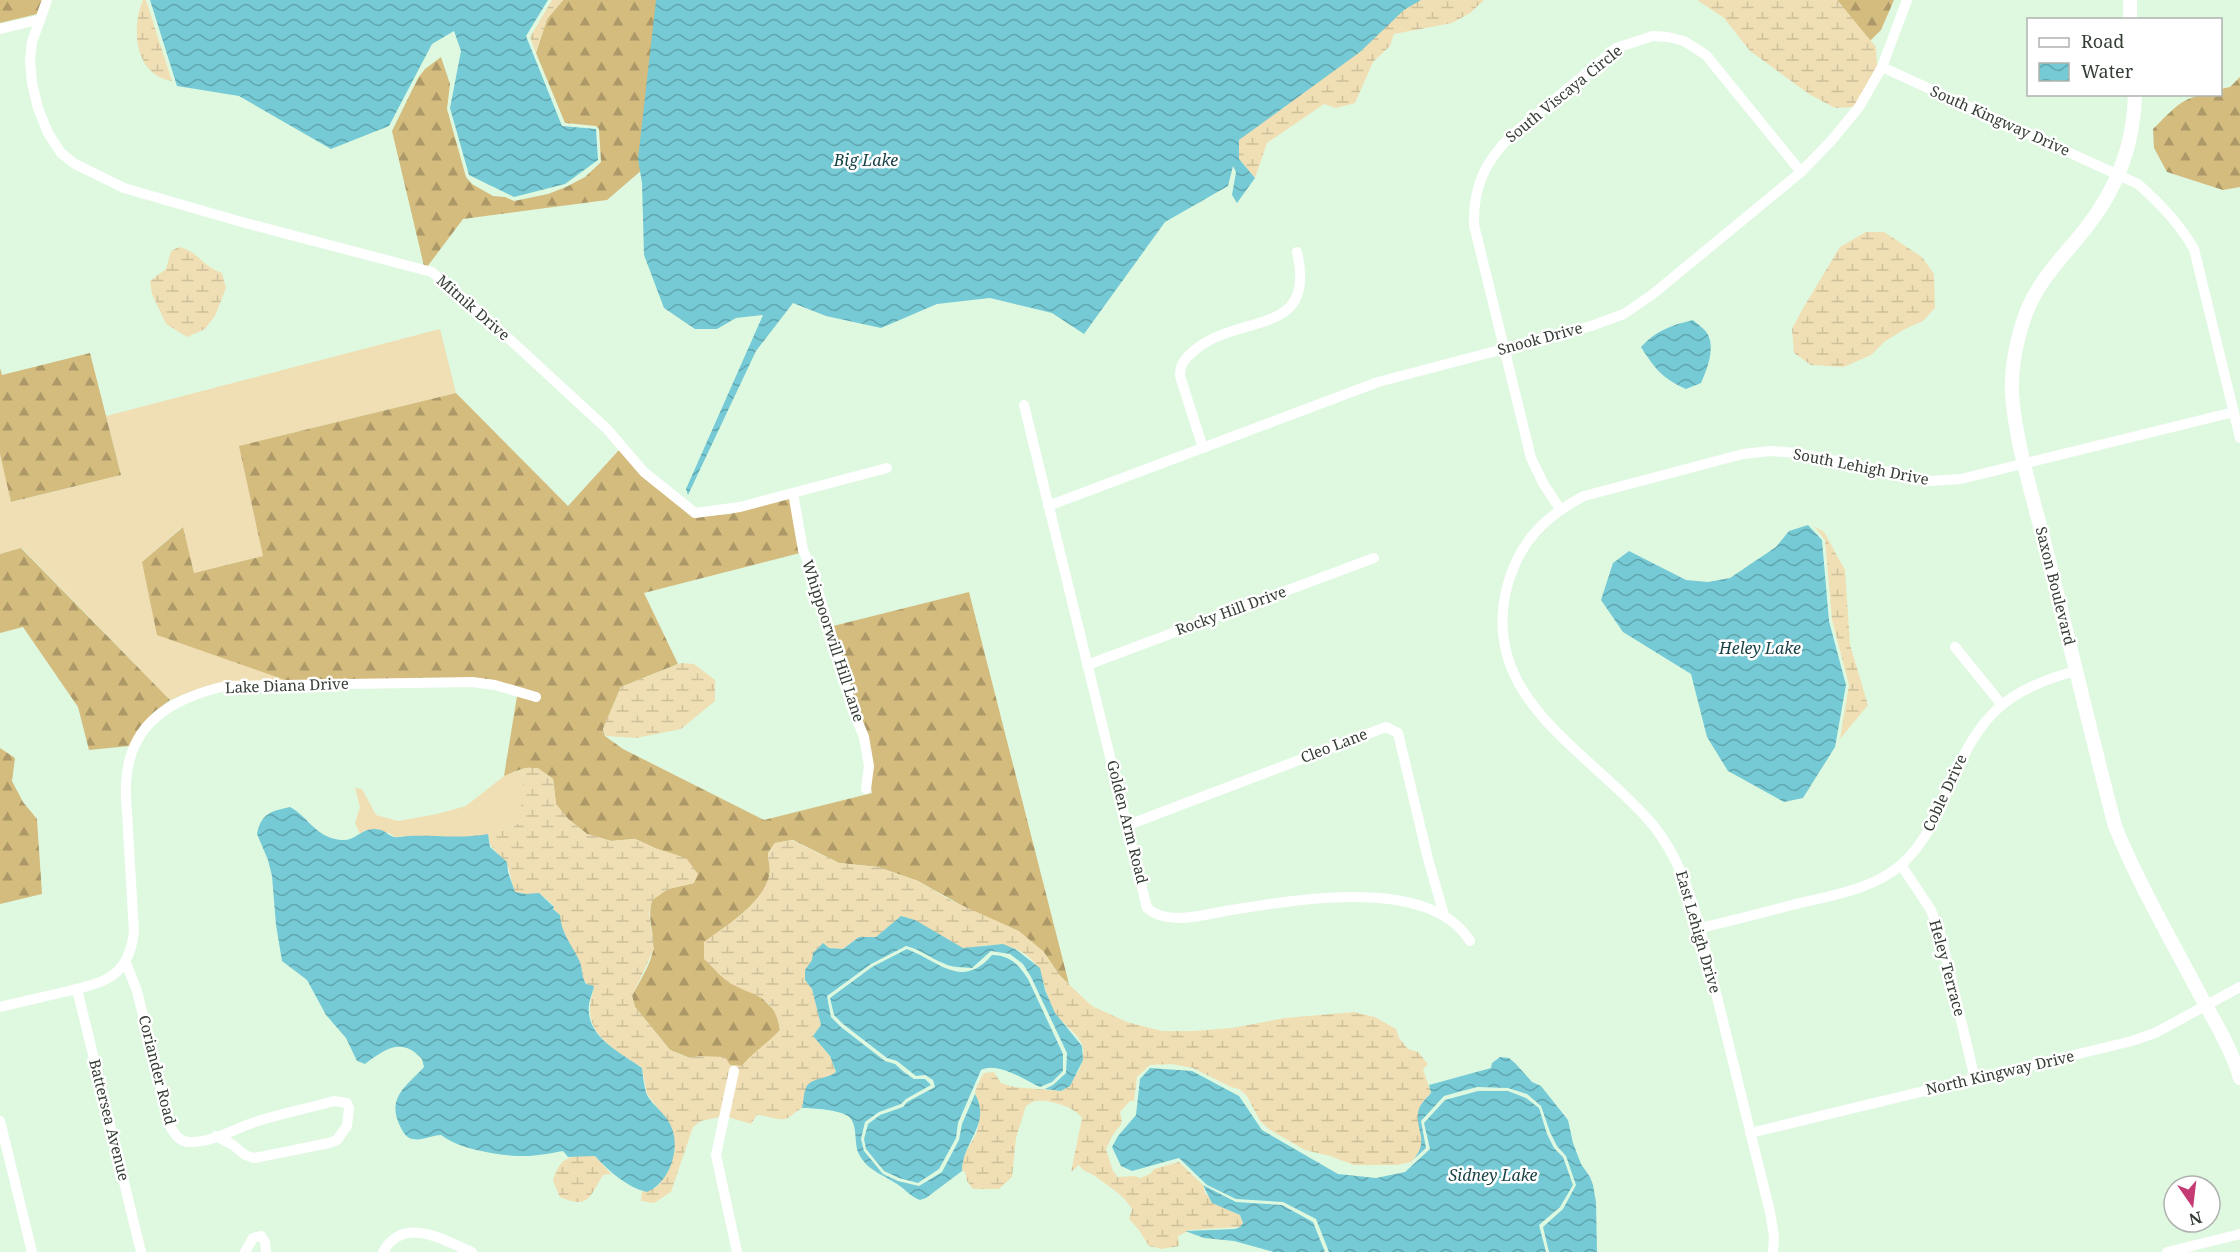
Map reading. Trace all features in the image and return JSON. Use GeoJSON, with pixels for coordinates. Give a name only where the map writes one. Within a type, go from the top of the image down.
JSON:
{"type":"FeatureCollection","features":[{"type":"Feature","properties":{"kind":"main road"},"geometry":{"type":"LineString","coordinates":[[2130,0],[2130,18]]}},
{"type":"Feature","properties":{"kind":"main road","name":"Saxon Boulevard"},"geometry":{"type":"LineString","coordinates":[[2135,96],[2130,140],[2118,175],[2100,209],[2049,270],[2026,313],[2013,366],[2012,393],[2025,464],[2115,826],[2128,859],[2206,1005],[2233,1058],[2240,1078]]}},
{"type":"Feature","properties":{"kind":"street","name":"Mitnik Drive"},"geometry":{"type":"LineString","coordinates":[[47,0],[32,42],[30,60],[32,83],[38,108],[48,133],[61,153],[75,164],[124,188],[237,221],[432,272],[480,312],[607,429],[644,472],[695,513],[729,510],[887,468]]}},
{"type":"Feature","properties":{"kind":"street","name":"Snook Drive"},"geometry":{"type":"LineString","coordinates":[[1048,506],[1378,382],[1591,326],[1624,314],[1653,294],[1801,172],[1832,141],[1859,107],[1882,67],[1897,33],[1907,0]]}},
{"type":"Feature","properties":{"kind":"street"},"geometry":{"type":"LineString","coordinates":[[0,30],[38,20]]}},
{"type":"Feature","properties":{"kind":"street","name":"South Viscaya Circle"},"geometry":{"type":"LineString","coordinates":[[1504,349],[1474,225],[1473,203],[1478,185],[1498,149],[1512,135],[1616,48],[1653,36],[1668,36],[1684,41],[1706,55],[1801,172]]}},
{"type":"Feature","properties":{"kind":"street","name":"South Kingway Drive"},"geometry":{"type":"LineString","coordinates":[[1882,67],[2138,184],[2162,204],[2182,228],[2194,249],[2240,438]]}},
{"type":"Feature","properties":{"kind":"street"},"geometry":{"type":"LineString","coordinates":[[1203,448],[1180,376],[1180,367],[1186,357],[1201,345],[1224,333],[1279,316],[1289,309],[1298,295],[1301,271],[1297,252]]}},
{"type":"Feature","properties":{"kind":"street"},"geometry":{"type":"LineString","coordinates":[[1504,349],[1531,458],[1543,483],[1560,509]]}},
{"type":"Feature","properties":{"kind":"street","name":"Golden Arm Road"},"geometry":{"type":"LineString","coordinates":[[1024,405],[1147,908],[1156,916],[1165,918],[1319,898],[1364,897],[1414,903],[1444,915],[1463,930],[1470,941]]}},
{"type":"Feature","properties":{"kind":"street","name":"South Lehigh Drive"},"geometry":{"type":"LineString","coordinates":[[1560,509],[1584,496],[1604,489],[1743,454],[1797,453],[1931,481],[1961,479],[2234,412]]}},
{"type":"Feature","properties":{"kind":"street","name":"Whippoorwill Hill Lane"},"geometry":{"type":"LineString","coordinates":[[793,493],[803,550],[813,573],[852,708],[864,736],[869,766],[866,789]]}},
{"type":"Feature","properties":{"kind":"street","name":"East Lehigh Drive"},"geometry":{"type":"LineString","coordinates":[[1560,509],[1542,524],[1525,546],[1512,569],[1505,595],[1502,624],[1506,656],[1522,691],[1539,715],[1627,798],[1652,825],[1673,853],[1688,886],[1770,1212],[1773,1252]]}},
{"type":"Feature","properties":{"kind":"street","name":"Rocky Hill Drive"},"geometry":{"type":"LineString","coordinates":[[1087,665],[1374,558]]}},
{"type":"Feature","properties":{"kind":"street"},"geometry":{"type":"LineString","coordinates":[[1955,647],[2002,705]]}},
{"type":"Feature","properties":{"kind":"street","name":"Coble Drive"},"geometry":{"type":"LineString","coordinates":[[1700,928],[1844,893],[1877,880],[1901,864],[1922,842],[1971,739],[1985,722],[2013,696],[2046,679],[2076,671]]}},
{"type":"Feature","properties":{"kind":"street","name":"Lake Diana Drive"},"geometry":{"type":"LineString","coordinates":[[126,963],[132,949],[134,932],[126,783],[135,747],[157,715],[170,705],[225,686],[472,682],[495,685],[536,697]]}},
{"type":"Feature","properties":{"kind":"street","name":"Cleo Lane"},"geometry":{"type":"LineString","coordinates":[[1128,825],[1386,728],[1398,733],[1444,915]]}},
{"type":"Feature","properties":{"kind":"street","name":"Heley Terrace"},"geometry":{"type":"LineString","coordinates":[[1901,864],[1931,910],[1942,940],[1975,1079]]}},
{"type":"Feature","properties":{"kind":"street"},"geometry":{"type":"LineString","coordinates":[[0,1007],[98,984],[113,976],[126,963]]}},
{"type":"Feature","properties":{"kind":"street","name":"Coriander Road"},"geometry":{"type":"LineString","coordinates":[[126,963],[137,990],[171,1128],[175,1135],[186,1142],[216,1136],[250,1123],[334,1101],[347,1103],[349,1108],[347,1126],[341,1135],[329,1143],[314,1147],[261,1158],[249,1157],[233,1144],[216,1136]]}},
{"type":"Feature","properties":{"kind":"street","name":"North Kingway Drive"},"geometry":{"type":"LineString","coordinates":[[1750,1133],[2132,1041],[2155,1033],[2240,987]]}},
{"type":"Feature","properties":{"kind":"street","name":"Battersea Avenue"},"geometry":{"type":"LineString","coordinates":[[77,989],[141,1252]]}},
{"type":"Feature","properties":{"kind":"street"},"geometry":{"type":"LineString","coordinates":[[734,1071],[716,1160],[737,1252]]}},
{"type":"Feature","properties":{"kind":"street"},"geometry":{"type":"LineString","coordinates":[[0,1121],[32,1252]]}},
{"type":"Feature","properties":{"kind":"street"},"geometry":{"type":"LineString","coordinates":[[383,1252],[392,1239],[402,1234],[417,1232],[472,1252]]}},
{"type":"Feature","properties":{"kind":"street"},"geometry":{"type":"LineString","coordinates":[[2167,1252],[2240,1234]]}},
{"type":"Feature","properties":{"kind":"street"},"geometry":{"type":"LineString","coordinates":[[245,1252],[253,1238],[261,1236],[265,1242],[266,1252]]}},
{"type":"Feature","properties":{"kind":"green space"},"geometry":{"type":"Polygon","coordinates":[[[0,0],[43,0],[37,14],[0,23],[0,0]]]}},
{"type":"Feature","properties":{"kind":"green space"},"geometry":{"type":"Polygon","coordinates":[[[143,0],[146,0],[172,81],[159,77],[150,70],[139,49],[137,24],[143,0]]]}},
{"type":"Feature","properties":{"kind":"green space"},"geometry":{"type":"Polygon","coordinates":[[[552,0],[563,0],[547,19],[536,53],[530,37],[552,0]]]}},
{"type":"Feature","properties":{"kind":"green space"},"geometry":{"type":"Polygon","coordinates":[[[563,0],[669,0],[643,169],[607,200],[463,219],[427,267],[424,266],[392,131],[418,78],[425,69],[441,57],[450,84],[447,109],[466,177],[472,184],[493,196],[505,197],[514,201],[548,194],[566,187],[585,177],[601,162],[599,129],[596,126],[565,123],[536,53],[547,19],[563,0]]]}},
{"type":"Feature","properties":{"kind":"green space"},"geometry":{"type":"Polygon","coordinates":[[[1381,0],[1484,0],[1470,13],[1452,23],[1394,34],[1390,46],[1373,62],[1355,103],[1336,108],[1324,104],[1267,143],[1255,178],[1239,159],[1231,121],[1381,0]]]}},
{"type":"Feature","properties":{"kind":"green space"},"geometry":{"type":"Polygon","coordinates":[[[1697,0],[1837,0],[1876,47],[1877,68],[1854,107],[1835,108],[1809,94],[1750,51],[1724,18],[1697,0]]]}},
{"type":"Feature","properties":{"kind":"green space"},"geometry":{"type":"Polygon","coordinates":[[[1837,0],[1894,0],[1881,30],[1870,41],[1837,0]]]}},
{"type":"Feature","properties":{"kind":"green space"},"geometry":{"type":"Polygon","coordinates":[[[2240,77],[2240,187],[2223,190],[2167,172],[2154,148],[2153,129],[2182,102],[2197,96],[2222,96],[2222,89],[2230,87],[2240,77]]]}},
{"type":"Feature","properties":{"kind":"green space"},"geometry":{"type":"Polygon","coordinates":[[[1866,232],[1884,232],[1922,257],[1934,274],[1935,308],[1923,321],[1884,342],[1871,355],[1844,367],[1811,365],[1794,353],[1792,329],[1840,247],[1866,232]]]}},
{"type":"Feature","properties":{"kind":"green space"},"geometry":{"type":"Polygon","coordinates":[[[179,247],[191,252],[222,273],[226,288],[215,316],[205,329],[187,337],[166,324],[152,294],[150,281],[166,269],[171,251],[179,247]]]}},
{"type":"Feature","properties":{"kind":"green space"},"geometry":{"type":"Polygon","coordinates":[[[440,329],[456,393],[240,446],[264,556],[194,573],[182,527],[142,562],[288,681],[190,692],[170,700],[22,548],[0,554],[0,454],[12,502],[121,475],[106,416],[440,329]]]}},
{"type":"Feature","properties":{"kind":"green space"},"geometry":{"type":"Polygon","coordinates":[[[90,353],[121,475],[11,502],[0,454],[0,368],[2,375],[90,353]]]}},
{"type":"Feature","properties":{"kind":"green space"},"geometry":{"type":"Polygon","coordinates":[[[456,393],[568,506],[619,450],[695,517],[730,514],[790,498],[800,553],[644,593],[678,664],[621,687],[603,729],[605,736],[623,749],[764,820],[872,793],[855,706],[833,626],[969,592],[1069,984],[1060,976],[1043,951],[918,881],[878,867],[839,863],[793,840],[775,843],[768,853],[770,871],[768,882],[762,892],[744,912],[704,943],[730,983],[760,996],[777,1013],[780,1030],[742,1066],[730,1065],[700,1056],[690,1058],[670,1050],[635,1007],[632,996],[648,966],[652,953],[650,913],[652,900],[668,889],[694,883],[655,848],[635,839],[611,841],[587,834],[568,819],[556,804],[553,779],[540,770],[525,768],[504,776],[517,696],[538,702],[540,694],[496,681],[288,681],[157,635],[142,562],[183,527],[194,573],[263,556],[239,446],[456,393]]]}},
{"type":"Feature","properties":{"kind":"green space"},"geometry":{"type":"Polygon","coordinates":[[[1814,526],[1824,532],[1845,570],[1850,645],[1868,705],[1840,739],[1849,685],[1832,620],[1825,540],[1814,526]]]}},
{"type":"Feature","properties":{"kind":"green space"},"geometry":{"type":"Polygon","coordinates":[[[21,548],[170,700],[154,712],[129,746],[89,750],[78,707],[23,627],[0,633],[0,554],[21,548]]]}},
{"type":"Feature","properties":{"kind":"green space"},"geometry":{"type":"Polygon","coordinates":[[[681,663],[694,664],[715,680],[715,701],[681,729],[636,738],[606,736],[603,729],[621,687],[681,663]]]}},
{"type":"Feature","properties":{"kind":"green space"},"geometry":{"type":"Polygon","coordinates":[[[0,748],[15,758],[12,781],[23,802],[37,819],[42,894],[0,904],[0,748]]]}},
{"type":"Feature","properties":{"kind":"green space"},"geometry":{"type":"Polygon","coordinates":[[[524,768],[521,822],[493,834],[477,837],[395,837],[389,833],[365,830],[360,834],[355,823],[360,807],[355,788],[362,789],[376,815],[398,821],[466,806],[504,776],[524,768]]]}},
{"type":"Feature","properties":{"kind":"green space"},"geometry":{"type":"Polygon","coordinates":[[[524,768],[538,768],[553,779],[556,804],[568,819],[587,834],[611,841],[635,839],[686,858],[698,874],[694,883],[668,889],[652,900],[649,913],[654,949],[632,996],[635,1007],[670,1050],[689,1058],[725,1057],[730,1065],[742,1066],[780,1030],[774,1010],[764,999],[728,982],[704,959],[704,942],[733,922],[759,897],[769,876],[768,853],[775,843],[792,840],[839,863],[878,867],[918,881],[950,900],[1019,931],[1043,951],[1060,976],[1092,1006],[1127,1022],[1162,1031],[1193,1031],[1232,1028],[1285,1018],[1354,1012],[1375,1017],[1396,1029],[1399,1038],[1408,1049],[1418,1052],[1428,1064],[1423,1069],[1431,1093],[1421,1105],[1418,1117],[1422,1135],[1421,1147],[1411,1162],[1397,1165],[1354,1165],[1305,1150],[1270,1130],[1260,1121],[1247,1096],[1239,1089],[1193,1068],[1171,1064],[1150,1065],[1137,1077],[1134,1101],[1130,1101],[1120,1112],[1121,1123],[1106,1149],[1113,1171],[1118,1177],[1140,1178],[1150,1174],[1154,1169],[1179,1162],[1203,1185],[1205,1193],[1222,1207],[1240,1215],[1243,1223],[1240,1227],[1190,1230],[1178,1236],[1179,1246],[1162,1249],[1149,1246],[1129,1219],[1132,1209],[1120,1195],[1095,1176],[1084,1171],[1079,1165],[1071,1172],[1082,1118],[1068,1107],[1047,1101],[1035,1101],[1026,1106],[1016,1138],[1012,1177],[999,1189],[973,1189],[967,1181],[965,1172],[962,1171],[966,1151],[978,1127],[975,1092],[984,1073],[994,1072],[1001,1083],[1014,1087],[1061,1091],[1078,1073],[1083,1055],[1082,1043],[1055,1013],[1038,968],[1026,954],[999,945],[962,948],[918,923],[901,917],[876,937],[859,937],[843,949],[829,948],[813,960],[805,970],[805,980],[812,989],[821,1025],[813,1036],[830,1056],[836,1073],[806,1088],[802,1108],[788,1118],[757,1115],[751,1124],[728,1117],[738,1068],[731,1066],[720,1117],[701,1121],[693,1127],[671,1192],[654,1203],[641,1201],[642,1191],[648,1191],[657,1186],[671,1164],[659,1110],[647,1094],[642,1068],[610,1046],[595,1029],[590,1006],[593,991],[583,979],[579,961],[560,925],[560,915],[553,909],[554,906],[544,897],[515,892],[508,866],[488,839],[488,834],[512,828],[520,822],[524,768]]]}},
{"type":"Feature","properties":{"kind":"green space"},"geometry":{"type":"Polygon","coordinates":[[[576,1156],[595,1156],[611,1174],[603,1175],[588,1199],[577,1202],[560,1197],[553,1181],[560,1164],[576,1156]]]}},
{"type":"Feature","properties":{"kind":"water"},"geometry":{"type":"Polygon","coordinates":[[[150,0],[548,0],[526,36],[562,126],[596,129],[598,160],[565,184],[514,197],[469,175],[450,108],[461,51],[454,31],[432,44],[389,126],[331,149],[239,96],[177,86],[150,0]]]}},
{"type":"Feature","properties":{"kind":"water","name":"Big Lake"},"geometry":{"type":"Polygon","coordinates":[[[656,0],[1421,0],[1404,10],[1360,52],[1239,140],[1239,159],[1255,178],[1237,203],[1232,195],[1236,172],[1233,166],[1228,186],[1165,222],[1084,334],[1052,313],[990,298],[937,304],[881,328],[826,316],[793,303],[756,351],[688,495],[686,489],[763,315],[736,318],[717,329],[695,329],[664,308],[644,255],[642,183],[638,159],[656,0]]]}},
{"type":"Feature","properties":{"kind":"water"},"geometry":{"type":"Polygon","coordinates":[[[1693,320],[1707,333],[1711,352],[1701,383],[1686,389],[1660,372],[1641,347],[1664,329],[1693,320]]]}},
{"type":"Feature","properties":{"kind":"water","name":"Heley Lake"},"geometry":{"type":"Polygon","coordinates":[[[1808,525],[1822,540],[1829,621],[1846,685],[1835,747],[1803,798],[1784,802],[1728,771],[1707,737],[1691,674],[1623,632],[1601,600],[1613,563],[1629,551],[1686,580],[1708,582],[1730,578],[1776,547],[1789,531],[1808,525]]]}},
{"type":"Feature","properties":{"kind":"water"},"geometry":{"type":"Polygon","coordinates":[[[290,807],[322,834],[342,840],[373,829],[396,837],[488,834],[490,847],[507,862],[515,892],[539,893],[560,915],[565,933],[580,963],[584,981],[594,986],[589,1004],[592,1026],[606,1042],[642,1068],[647,1095],[668,1120],[675,1143],[672,1163],[662,1181],[647,1192],[639,1190],[612,1173],[595,1156],[568,1157],[563,1151],[530,1156],[508,1155],[483,1152],[459,1145],[441,1135],[423,1139],[407,1136],[396,1116],[395,1107],[405,1086],[424,1067],[422,1059],[408,1048],[394,1047],[380,1053],[365,1064],[357,1061],[346,1038],[326,1015],[307,980],[282,961],[272,876],[257,834],[264,817],[290,807]]]}},
{"type":"Feature","properties":{"kind":"water"},"geometry":{"type":"Polygon","coordinates":[[[901,916],[915,920],[963,948],[1003,944],[1015,949],[1040,968],[1045,990],[1055,1013],[1082,1046],[1083,1060],[1070,1086],[1061,1091],[1045,1089],[1066,1073],[1067,1053],[1031,977],[1023,964],[1010,954],[991,951],[972,968],[953,967],[906,946],[871,964],[827,996],[831,1017],[841,1027],[885,1061],[895,1064],[914,1079],[925,1079],[931,1085],[901,1104],[879,1112],[865,1122],[861,1139],[864,1151],[883,1174],[898,1181],[919,1186],[942,1172],[959,1140],[962,1124],[975,1094],[980,1115],[966,1151],[962,1171],[920,1200],[865,1163],[858,1152],[855,1128],[848,1116],[832,1111],[802,1108],[804,1093],[808,1085],[836,1072],[830,1056],[813,1036],[821,1025],[812,989],[805,980],[805,970],[812,960],[813,953],[823,943],[829,948],[843,949],[859,937],[876,937],[901,916]]]}},
{"type":"Feature","properties":{"kind":"water"},"geometry":{"type":"Polygon","coordinates":[[[907,949],[940,966],[961,972],[971,971],[992,955],[1004,957],[1013,962],[1028,979],[1063,1054],[1063,1071],[1052,1082],[1040,1087],[1003,1070],[988,1068],[981,1070],[958,1123],[956,1138],[939,1169],[918,1183],[884,1171],[866,1149],[864,1139],[868,1124],[880,1115],[903,1107],[907,1102],[935,1087],[933,1080],[925,1075],[916,1076],[897,1061],[887,1058],[843,1024],[834,1015],[830,998],[872,967],[907,949]]]}},
{"type":"Feature","properties":{"kind":"water"},"geometry":{"type":"Polygon","coordinates":[[[1500,1057],[1509,1058],[1532,1082],[1541,1086],[1568,1120],[1581,1164],[1593,1185],[1596,1202],[1597,1252],[1549,1252],[1543,1227],[1563,1209],[1576,1185],[1566,1156],[1557,1146],[1550,1132],[1541,1106],[1527,1094],[1508,1088],[1477,1087],[1444,1096],[1421,1121],[1426,1148],[1414,1159],[1421,1146],[1419,1110],[1431,1093],[1429,1085],[1491,1068],[1492,1063],[1500,1057]]]}},
{"type":"Feature","properties":{"kind":"water","name":"Sidney Lake"},"geometry":{"type":"Polygon","coordinates":[[[1150,1068],[1192,1071],[1239,1096],[1262,1130],[1338,1174],[1376,1178],[1405,1172],[1430,1149],[1424,1123],[1445,1100],[1478,1091],[1508,1091],[1526,1098],[1539,1108],[1547,1134],[1554,1148],[1563,1157],[1573,1185],[1560,1207],[1539,1225],[1546,1252],[1329,1252],[1316,1219],[1283,1202],[1236,1199],[1207,1185],[1179,1158],[1132,1171],[1121,1166],[1112,1147],[1136,1115],[1140,1079],[1150,1068]]]}},
{"type":"Feature","properties":{"kind":"water"},"geometry":{"type":"Polygon","coordinates":[[[1203,1185],[1236,1202],[1282,1205],[1313,1222],[1325,1252],[1274,1252],[1234,1241],[1204,1238],[1185,1231],[1235,1229],[1243,1223],[1240,1215],[1212,1203],[1203,1185]]]}}]}
